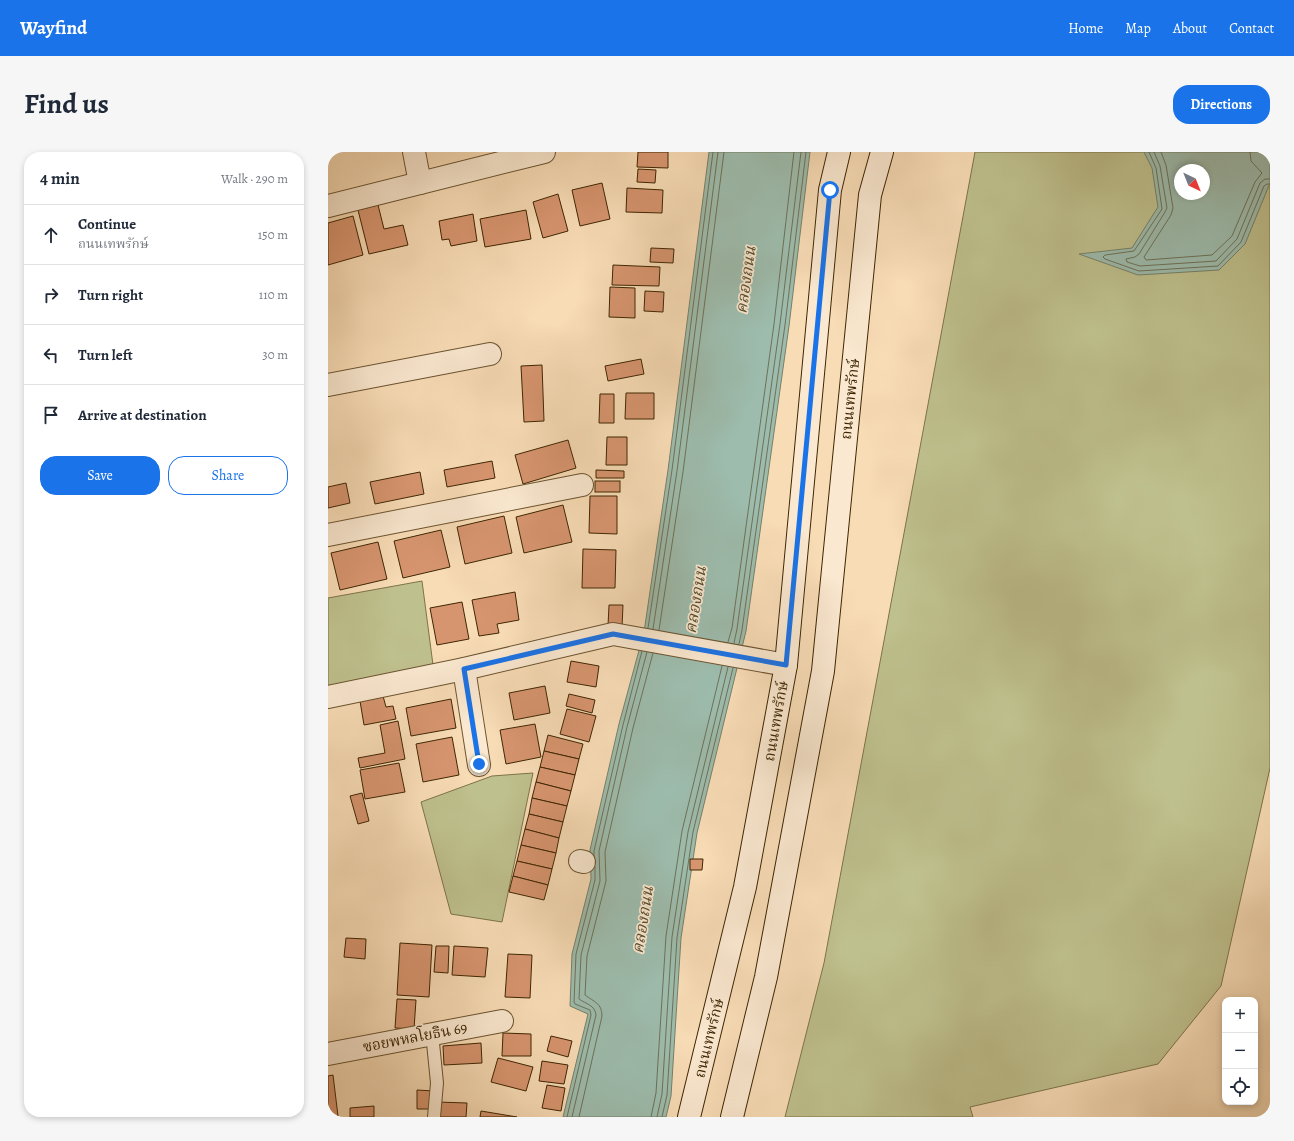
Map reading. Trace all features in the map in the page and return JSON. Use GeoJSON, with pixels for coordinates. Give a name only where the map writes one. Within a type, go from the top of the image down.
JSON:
{"type":"FeatureCollection","features":[{"type":"Feature","properties":{"kind":"main road"},"geometry":{"type":"LineString","coordinates":[[414,152],[420,183]]}},
{"type":"Feature","properties":{"kind":"main road"},"geometry":{"type":"LineString","coordinates":[[328,206],[544,152]]}},
{"type":"Feature","properties":{"kind":"main road","name":"ถนนเทพรักษ์"},"geometry":{"type":"LineString","coordinates":[[689,1117],[745,888],[786,665],[830,190],[839,152]]}},
{"type":"Feature","properties":{"kind":"main road","name":"ถนนเทพรักษ์"},"geometry":{"type":"LineString","coordinates":[[732,1117],[766,977],[823,670],[870,195],[882,152]]}},
{"type":"Feature","properties":{"kind":"main road"},"geometry":{"type":"LineString","coordinates":[[328,384],[490,354]]}},
{"type":"Feature","properties":{"kind":"main road"},"geometry":{"type":"LineString","coordinates":[[328,535],[582,485]]}},
{"type":"Feature","properties":{"kind":"main road"},"geometry":{"type":"LineString","coordinates":[[328,697],[464,669],[613,634],[786,665]]}},
{"type":"Feature","properties":{"kind":"main road"},"geometry":{"type":"LineString","coordinates":[[464,669],[479,764]]}},
{"type":"Feature","properties":{"kind":"main road","name":"ซอยพหลโยธิน 69"},"geometry":{"type":"LineString","coordinates":[[328,1054],[432,1033],[502,1021]]}},
{"type":"Feature","properties":{"kind":"lane"},"geometry":{"type":"LineString","coordinates":[[432,1033],[437,1084],[434,1117]]}},
{"type":"Feature","properties":{"kind":"green space"},"geometry":{"type":"Polygon","coordinates":[[[975,152],[1270,152],[1270,768],[1221,986],[1158,1064],[970,1107],[973,1117],[785,1117],[824,963],[975,152]]]}},
{"type":"Feature","properties":{"kind":"green space"},"geometry":{"type":"Polygon","coordinates":[[[422,581],[433,665],[328,688],[328,598],[422,581]]]}},
{"type":"Feature","properties":{"kind":"green space"},"geometry":{"type":"Polygon","coordinates":[[[533,773],[502,922],[451,914],[421,802],[492,776],[533,773]]]}},
{"type":"Feature","properties":{"kind":"water","name":"คลองถนน"},"geometry":{"type":"Polygon","coordinates":[[[709,152],[810,152],[789,326],[746,631],[697,833],[681,938],[671,1096],[666,1117],[563,1117],[588,1014],[570,1006],[572,954],[591,879],[590,850],[619,724],[644,632],[668,470],[709,152]]]}},
{"type":"Feature","properties":{"kind":"water"},"geometry":{"type":"Polygon","coordinates":[[[1144,152],[1264,152],[1270,161],[1270,183],[1245,244],[1219,270],[1138,275],[1079,254],[1132,248],[1158,207],[1152,168],[1144,152]]]}},
{"type":"Feature","properties":{"kind":"building"},"geometry":{"type":"Polygon","coordinates":[[[638,152],[668,152],[668,168],[637,167],[638,152]]]}},
{"type":"Feature","properties":{"kind":"building"},"geometry":{"type":"Polygon","coordinates":[[[638,169],[656,170],[655,183],[637,182],[638,169]]]}},
{"type":"Feature","properties":{"kind":"building"},"geometry":{"type":"Polygon","coordinates":[[[602,183],[610,219],[580,226],[572,190],[602,183]]]}},
{"type":"Feature","properties":{"kind":"building"},"geometry":{"type":"Polygon","coordinates":[[[627,188],[663,190],[662,213],[626,212],[627,188]]]}},
{"type":"Feature","properties":{"kind":"building"},"geometry":{"type":"Polygon","coordinates":[[[558,194],[568,231],[543,238],[533,202],[558,194]]]}},
{"type":"Feature","properties":{"kind":"building"},"geometry":{"type":"Polygon","coordinates":[[[378,205],[384,229],[403,225],[408,245],[369,254],[358,210],[378,205]]]}},
{"type":"Feature","properties":{"kind":"building"},"geometry":{"type":"Polygon","coordinates":[[[526,210],[531,239],[485,247],[480,219],[526,210]]]}},
{"type":"Feature","properties":{"kind":"building"},"geometry":{"type":"Polygon","coordinates":[[[473,214],[477,241],[451,246],[449,239],[442,240],[439,221],[473,214]]]}},
{"type":"Feature","properties":{"kind":"building"},"geometry":{"type":"Polygon","coordinates":[[[353,216],[363,255],[328,265],[328,223],[353,216]]]}},
{"type":"Feature","properties":{"kind":"building"},"geometry":{"type":"Polygon","coordinates":[[[651,248],[674,249],[673,263],[650,262],[651,248]]]}},
{"type":"Feature","properties":{"kind":"building"},"geometry":{"type":"Polygon","coordinates":[[[613,265],[660,267],[659,286],[612,285],[613,265]]]}},
{"type":"Feature","properties":{"kind":"building"},"geometry":{"type":"Polygon","coordinates":[[[610,287],[635,288],[635,318],[609,317],[610,287]]]}},
{"type":"Feature","properties":{"kind":"building"},"geometry":{"type":"Polygon","coordinates":[[[645,291],[664,292],[663,312],[644,311],[645,291]]]}},
{"type":"Feature","properties":{"kind":"building"},"geometry":{"type":"Polygon","coordinates":[[[641,359],[644,374],[608,381],[605,366],[641,359]]]}},
{"type":"Feature","properties":{"kind":"building"},"geometry":{"type":"Polygon","coordinates":[[[542,365],[544,421],[524,422],[521,366],[542,365]]]}},
{"type":"Feature","properties":{"kind":"building"},"geometry":{"type":"Polygon","coordinates":[[[626,393],[654,393],[654,419],[625,419],[626,393]]]}},
{"type":"Feature","properties":{"kind":"building"},"geometry":{"type":"Polygon","coordinates":[[[600,394],[614,394],[614,423],[599,423],[600,394]]]}},
{"type":"Feature","properties":{"kind":"building"},"geometry":{"type":"Polygon","coordinates":[[[607,437],[627,437],[627,465],[606,465],[607,437]]]}},
{"type":"Feature","properties":{"kind":"building"},"geometry":{"type":"Polygon","coordinates":[[[568,440],[576,468],[523,484],[515,455],[568,440]]]}},
{"type":"Feature","properties":{"kind":"building"},"geometry":{"type":"Polygon","coordinates":[[[492,461],[495,478],[447,487],[444,470],[492,461]]]}},
{"type":"Feature","properties":{"kind":"building"},"geometry":{"type":"Polygon","coordinates":[[[596,470],[624,471],[624,478],[596,478],[596,470]]]}},
{"type":"Feature","properties":{"kind":"building"},"geometry":{"type":"Polygon","coordinates":[[[420,472],[424,494],[375,504],[370,482],[420,472]]]}},
{"type":"Feature","properties":{"kind":"building"},"geometry":{"type":"Polygon","coordinates":[[[595,481],[620,481],[620,492],[595,492],[595,481]]]}},
{"type":"Feature","properties":{"kind":"building"},"geometry":{"type":"Polygon","coordinates":[[[346,483],[350,503],[328,508],[328,487],[346,483]]]}},
{"type":"Feature","properties":{"kind":"building"},"geometry":{"type":"Polygon","coordinates":[[[590,496],[617,496],[617,534],[589,533],[590,496]]]}},
{"type":"Feature","properties":{"kind":"building"},"geometry":{"type":"Polygon","coordinates":[[[563,505],[572,542],[524,553],[516,517],[563,505]]]}},
{"type":"Feature","properties":{"kind":"building"},"geometry":{"type":"Polygon","coordinates":[[[504,516],[512,553],[465,564],[457,527],[504,516]]]}},
{"type":"Feature","properties":{"kind":"building"},"geometry":{"type":"Polygon","coordinates":[[[441,530],[450,567],[403,578],[394,541],[441,530]]]}},
{"type":"Feature","properties":{"kind":"building"},"geometry":{"type":"Polygon","coordinates":[[[378,542],[387,579],[340,590],[331,553],[378,542]]]}},
{"type":"Feature","properties":{"kind":"building"},"geometry":{"type":"Polygon","coordinates":[[[583,549],[616,550],[615,588],[582,588],[583,549]]]}},
{"type":"Feature","properties":{"kind":"building"},"geometry":{"type":"Polygon","coordinates":[[[515,592],[519,620],[497,624],[499,633],[479,636],[472,600],[515,592]]]}},
{"type":"Feature","properties":{"kind":"building"},"geometry":{"type":"Polygon","coordinates":[[[462,602],[469,639],[437,645],[430,608],[462,602]]]}},
{"type":"Feature","properties":{"kind":"building"},"geometry":{"type":"Polygon","coordinates":[[[609,605],[623,605],[622,627],[608,626],[609,605]]]}},
{"type":"Feature","properties":{"kind":"building"},"geometry":{"type":"Polygon","coordinates":[[[571,661],[599,666],[596,687],[567,682],[571,661]]]}},
{"type":"Feature","properties":{"kind":"building"},"geometry":{"type":"Polygon","coordinates":[[[545,686],[550,713],[514,720],[509,693],[545,686]]]}},
{"type":"Feature","properties":{"kind":"building"},"geometry":{"type":"Polygon","coordinates":[[[569,694],[595,700],[592,713],[566,706],[569,694]]]}},
{"type":"Feature","properties":{"kind":"building"},"geometry":{"type":"Polygon","coordinates":[[[383,696],[386,707],[393,706],[396,719],[364,725],[360,701],[383,696]]]}},
{"type":"Feature","properties":{"kind":"building"},"geometry":{"type":"Polygon","coordinates":[[[451,699],[456,728],[411,736],[406,708],[451,699]]]}},
{"type":"Feature","properties":{"kind":"building"},"geometry":{"type":"Polygon","coordinates":[[[567,709],[596,716],[589,742],[560,734],[567,709]]]}},
{"type":"Feature","properties":{"kind":"building"},"geometry":{"type":"Polygon","coordinates":[[[398,721],[405,759],[360,768],[358,758],[385,753],[380,725],[398,721]]]}},
{"type":"Feature","properties":{"kind":"building"},"geometry":{"type":"Polygon","coordinates":[[[535,724],[541,757],[506,764],[500,730],[535,724]]]}},
{"type":"Feature","properties":{"kind":"building"},"geometry":{"type":"Polygon","coordinates":[[[548,735],[583,744],[579,759],[544,751],[548,735]]]}},
{"type":"Feature","properties":{"kind":"building"},"geometry":{"type":"Polygon","coordinates":[[[452,737],[459,775],[423,782],[416,744],[452,737]]]}},
{"type":"Feature","properties":{"kind":"building"},"geometry":{"type":"Polygon","coordinates":[[[544,751],[579,759],[575,775],[540,767],[544,751]]]}},
{"type":"Feature","properties":{"kind":"building"},"geometry":{"type":"Polygon","coordinates":[[[399,763],[405,792],[365,799],[360,770],[399,763]]]}},
{"type":"Feature","properties":{"kind":"building"},"geometry":{"type":"Polygon","coordinates":[[[540,767],[575,775],[571,791],[536,782],[540,767]]]}},
{"type":"Feature","properties":{"kind":"building"},"geometry":{"type":"Polygon","coordinates":[[[536,782],[571,791],[567,806],[532,798],[536,782]]]}},
{"type":"Feature","properties":{"kind":"building"},"geometry":{"type":"Polygon","coordinates":[[[362,793],[369,821],[358,824],[350,796],[362,793]]]}},
{"type":"Feature","properties":{"kind":"building"},"geometry":{"type":"Polygon","coordinates":[[[532,798],[567,806],[563,822],[529,814],[532,798]]]}},
{"type":"Feature","properties":{"kind":"building"},"geometry":{"type":"Polygon","coordinates":[[[529,814],[563,822],[559,838],[525,829],[529,814]]]}},
{"type":"Feature","properties":{"kind":"building"},"geometry":{"type":"Polygon","coordinates":[[[525,829],[559,838],[556,853],[521,845],[525,829]]]}},
{"type":"Feature","properties":{"kind":"building"},"geometry":{"type":"Polygon","coordinates":[[[521,845],[556,853],[552,869],[517,861],[521,845]]]}},
{"type":"Feature","properties":{"kind":"building"},"geometry":{"type":"Polygon","coordinates":[[[690,859],[703,859],[702,870],[690,870],[690,859]]]}},
{"type":"Feature","properties":{"kind":"building"},"geometry":{"type":"Polygon","coordinates":[[[517,861],[552,869],[548,885],[513,876],[517,861]]]}},
{"type":"Feature","properties":{"kind":"building"},"geometry":{"type":"Polygon","coordinates":[[[513,876],[548,885],[544,900],[509,892],[513,876]]]}},
{"type":"Feature","properties":{"kind":"building"},"geometry":{"type":"Polygon","coordinates":[[[346,938],[366,939],[365,959],[344,957],[346,938]]]}},
{"type":"Feature","properties":{"kind":"building"},"geometry":{"type":"Polygon","coordinates":[[[400,943],[432,945],[429,997],[397,995],[400,943]]]}},
{"type":"Feature","properties":{"kind":"building"},"geometry":{"type":"Polygon","coordinates":[[[436,946],[449,946],[448,973],[434,972],[436,946]]]}},
{"type":"Feature","properties":{"kind":"building"},"geometry":{"type":"Polygon","coordinates":[[[454,946],[488,948],[485,977],[452,975],[454,946]]]}},
{"type":"Feature","properties":{"kind":"building"},"geometry":{"type":"Polygon","coordinates":[[[508,954],[532,955],[530,998],[505,997],[508,954]]]}},
{"type":"Feature","properties":{"kind":"building"},"geometry":{"type":"Polygon","coordinates":[[[397,999],[416,1000],[414,1029],[395,1028],[397,999]]]}},
{"type":"Feature","properties":{"kind":"building"},"geometry":{"type":"Polygon","coordinates":[[[503,1033],[531,1034],[531,1056],[502,1056],[503,1033]]]}},
{"type":"Feature","properties":{"kind":"building"},"geometry":{"type":"Polygon","coordinates":[[[551,1036],[572,1041],[568,1057],[547,1051],[551,1036]]]}},
{"type":"Feature","properties":{"kind":"building"},"geometry":{"type":"Polygon","coordinates":[[[481,1043],[482,1063],[444,1065],[443,1046],[481,1043]]]}},
{"type":"Feature","properties":{"kind":"building"},"geometry":{"type":"Polygon","coordinates":[[[498,1058],[533,1067],[526,1091],[491,1082],[498,1058]]]}},
{"type":"Feature","properties":{"kind":"building"},"geometry":{"type":"Polygon","coordinates":[[[542,1061],[568,1065],[564,1084],[539,1081],[542,1061]]]}},
{"type":"Feature","properties":{"kind":"building"},"geometry":{"type":"Polygon","coordinates":[[[333,1075],[338,1116],[328,1117],[328,1076],[333,1075]]]}},
{"type":"Feature","properties":{"kind":"building"},"geometry":{"type":"Polygon","coordinates":[[[547,1085],[565,1088],[561,1111],[542,1108],[547,1085]]]}},
{"type":"Feature","properties":{"kind":"building"},"geometry":{"type":"Polygon","coordinates":[[[417,1090],[434,1091],[433,1109],[417,1109],[417,1090]]]}},
{"type":"Feature","properties":{"kind":"building"},"geometry":{"type":"Polygon","coordinates":[[[437,1102],[467,1103],[466,1117],[436,1117],[437,1102]]]}},
{"type":"Feature","properties":{"kind":"building"},"geometry":{"type":"Polygon","coordinates":[[[374,1106],[374,1117],[350,1117],[350,1108],[374,1106]]]}},
{"type":"Feature","properties":{"kind":"building"},"geometry":{"type":"Polygon","coordinates":[[[481,1111],[517,1117],[480,1117],[481,1111]]]}},
{"type":"Feature","properties":{"kind":"route"},"geometry":{"type":"LineString","coordinates":[[479,764],[464,669],[613,634],[786,665],[830,190]]}}]}
